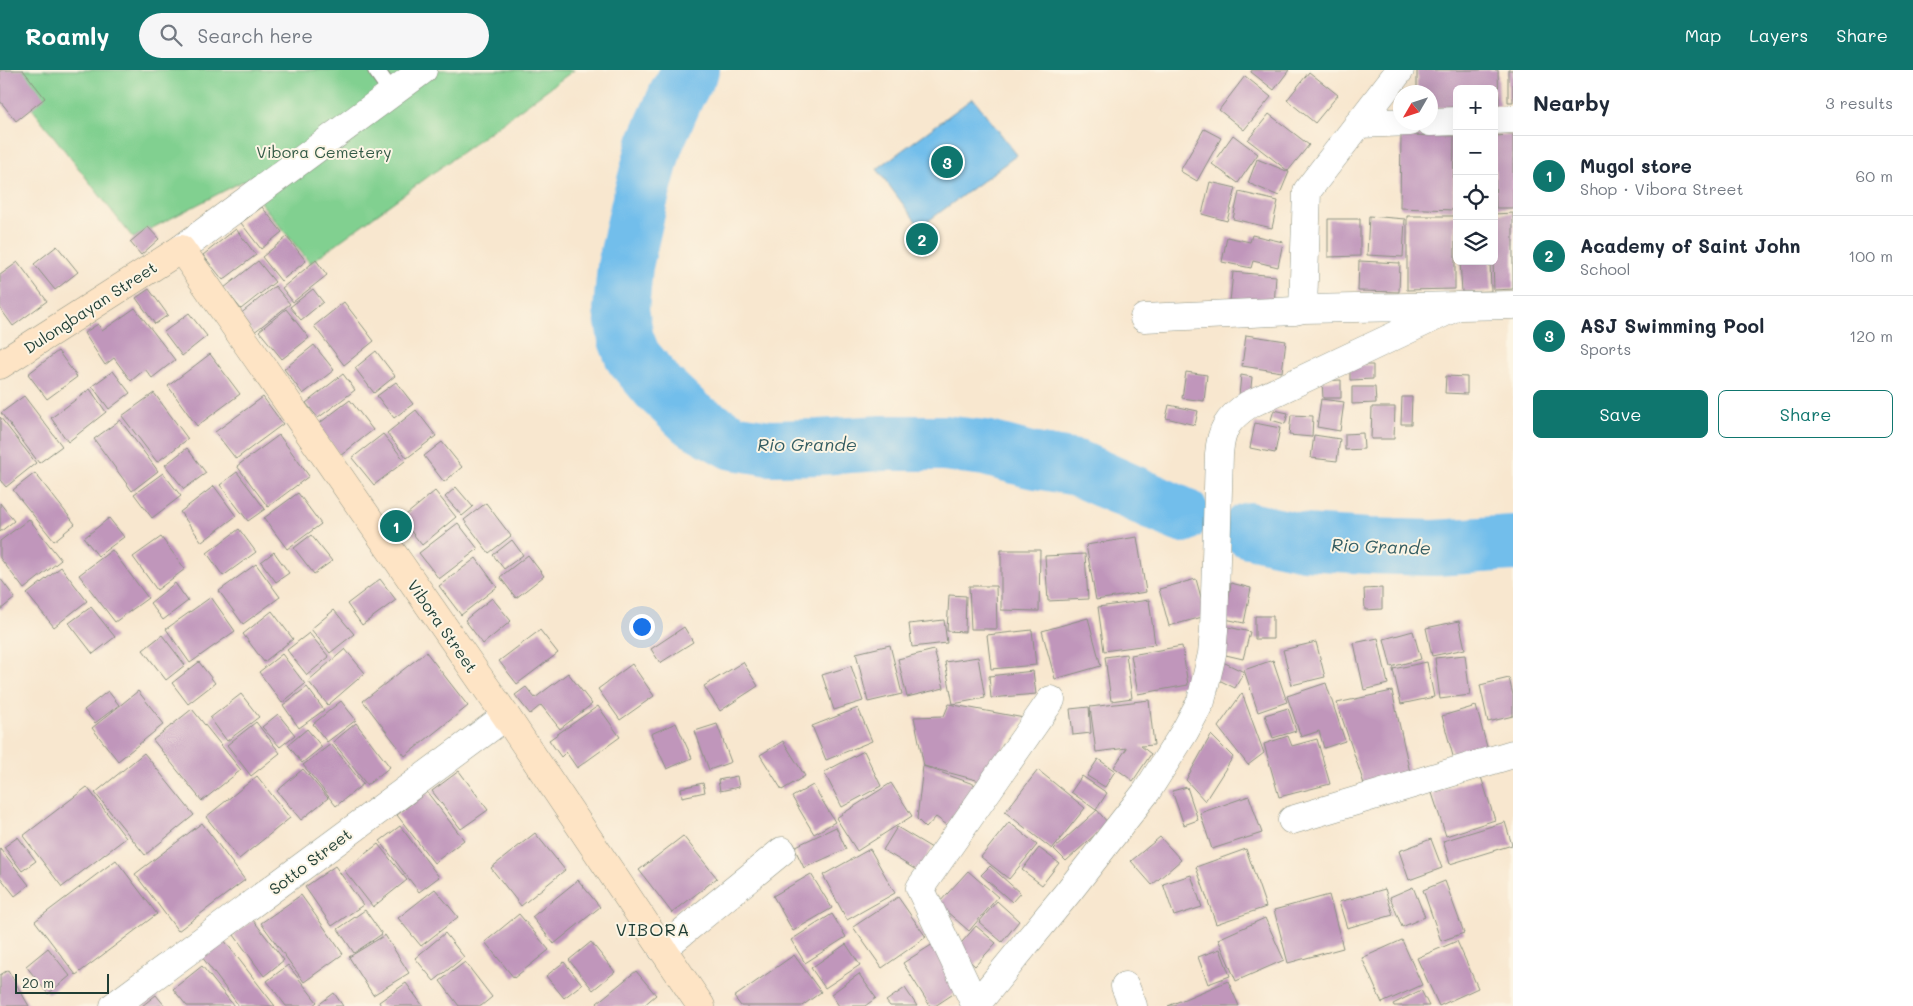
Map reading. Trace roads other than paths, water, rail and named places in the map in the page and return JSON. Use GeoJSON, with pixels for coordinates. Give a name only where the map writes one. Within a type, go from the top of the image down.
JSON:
{"type":"FeatureCollection","features":[{"type":"Feature","properties":{"kind":"street"},"geometry":{"type":"LineString","coordinates":[[181,249],[423,70]]}},
{"type":"Feature","properties":{"kind":"street"},"geometry":{"type":"LineString","coordinates":[[1303,309],[1307,191],[1400,70]]}},
{"type":"Feature","properties":{"kind":"street"},"geometry":{"type":"LineString","coordinates":[[1498,120],[1513,119]]}},
{"type":"Feature","properties":{"kind":"street"},"geometry":{"type":"LineString","coordinates":[[1438,122],[1453,121]]}},
{"type":"Feature","properties":{"kind":"street"},"geometry":{"type":"LineString","coordinates":[[1358,124],[1393,123]]}},
{"type":"Feature","properties":{"kind":"street","name":"Dulongbayan Street"},"geometry":{"type":"LineString","coordinates":[[0,365],[181,249]]}},
{"type":"Feature","properties":{"kind":"street","name":"Vibora Street"},"geometry":{"type":"LineString","coordinates":[[181,249],[506,716],[701,1006]]}},
{"type":"Feature","properties":{"kind":"street"},"geometry":{"type":"LineString","coordinates":[[1144,318],[1303,309],[1513,305]]}},
{"type":"Feature","properties":{"kind":"street"},"geometry":{"type":"LineString","coordinates":[[1051,700],[920,888],[976,1006],[1069,891],[1147,790],[1202,701],[1212,654],[1218,454],[1220,438],[1225,428],[1238,412],[1248,405],[1458,306]]}},
{"type":"Feature","properties":{"kind":"street","name":"Sotto Street"},"geometry":{"type":"LineString","coordinates":[[114,1006],[506,716]]}},
{"type":"Feature","properties":{"kind":"street"},"geometry":{"type":"LineString","coordinates":[[1292,820],[1513,754]]}},
{"type":"Feature","properties":{"kind":"street"},"geometry":{"type":"LineString","coordinates":[[662,948],[782,851]]}},
{"type":"Feature","properties":{"kind":"lane"},"geometry":{"type":"LineString","coordinates":[[376,70],[392,93]]}},
{"type":"Feature","properties":{"kind":"water"},"geometry":{"type":"Polygon","coordinates":[[[973,98],[1017,155],[920,227],[877,169],[973,98]]]}},
{"type":"Feature","properties":{"kind":"waterway","name":"Rio Grande"},"geometry":{"type":"LineString","coordinates":[[691,70],[677,94],[655,144],[625,266],[621,310],[626,339],[633,357],[659,388],[692,419],[733,442],[769,448],[882,443],[944,443],[985,448],[1030,460],[1077,468],[1182,515]]}},
{"type":"Feature","properties":{"kind":"waterway","name":"Rio Grande"},"geometry":{"type":"LineString","coordinates":[[1249,530],[1304,542],[1369,546],[1434,548],[1513,543]]}},
{"type":"Feature","properties":{"kind":"place","name":"ASJ Swimming Pool"},"geometry":{"type":"Point","coordinates":[947,162]}},
{"type":"Feature","properties":{"kind":"place","name":"Academy of Saint John"},"geometry":{"type":"Point","coordinates":[922,239]}},
{"type":"Feature","properties":{"kind":"place","name":"Mugol store"},"geometry":{"type":"Point","coordinates":[396,526]}},
{"type":"Feature","properties":{"kind":"district","name":"VIBORA"},"geometry":{"type":"Point","coordinates":[653,929]}},
{"type":"Feature","properties":{"kind":"park label","name":"Vibora Cemetery"},"geometry":{"type":"Point","coordinates":[324,151]}}]}
